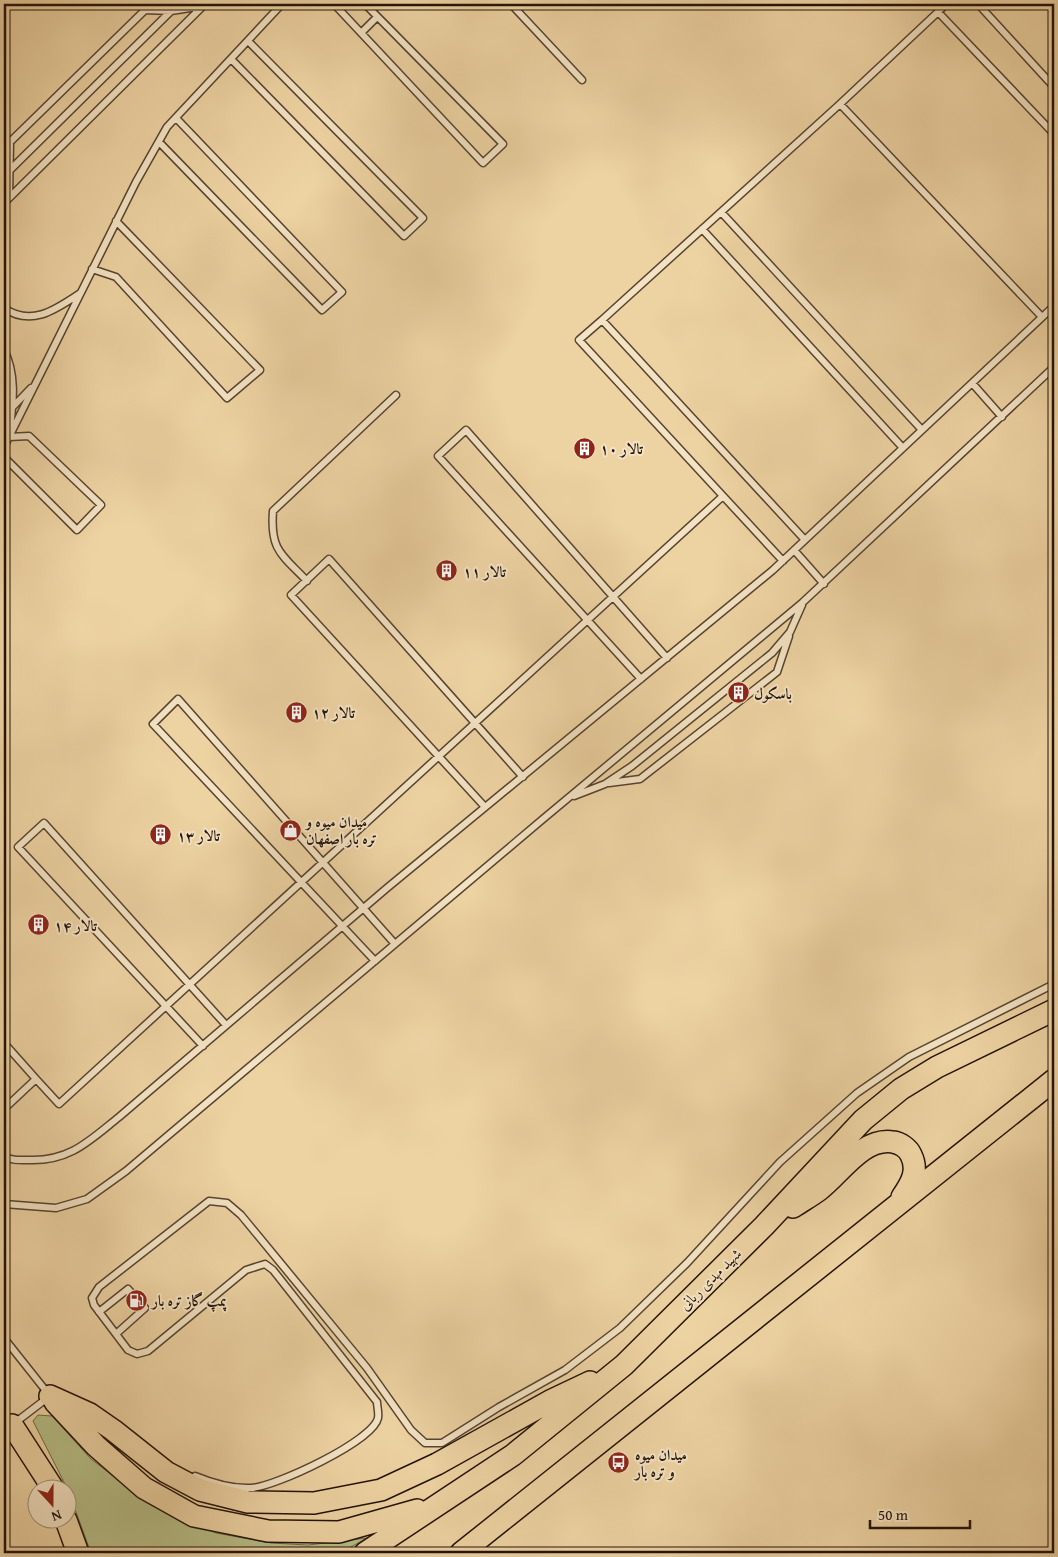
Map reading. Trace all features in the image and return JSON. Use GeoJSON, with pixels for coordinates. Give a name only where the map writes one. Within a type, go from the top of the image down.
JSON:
{"type":"FeatureCollection","features":[{"type":"Feature","properties":{"kind":"highway","name":"شهید مهدی ربانی"},"geometry":{"type":"LineString","coordinates":[[365,1553],[434,1505],[513,1455],[624,1365],[764,1226],[863,1120],[901,1089],[937,1067],[1054,1010]]}},
{"type":"Feature","properties":{"kind":"highway"},"geometry":{"type":"LineString","coordinates":[[462,1553],[1054,1080]]}},
{"type":"Feature","properties":{"kind":"highway"},"geometry":{"type":"LineString","coordinates":[[764,1226],[819,1190],[865,1148],[883,1141],[900,1143],[911,1154],[915,1168],[912,1182],[899,1202]]}},
{"type":"Feature","properties":{"kind":"highway"},"geometry":{"type":"LineString","coordinates":[[50,1396],[90,1414],[141,1451],[166,1472],[200,1490],[248,1502],[314,1502],[381,1490],[437,1464],[552,1400],[624,1365]]}},
{"type":"Feature","properties":{"kind":"highway"},"geometry":{"type":"LineString","coordinates":[[50,1396],[96,1446],[144,1488],[194,1516],[268,1531],[339,1532],[434,1505]]}},
{"type":"Feature","properties":{"kind":"highway"},"geometry":{"type":"LineString","coordinates":[[8,1420],[47,1480]]}},
{"type":"Feature","properties":{"kind":"highway"},"geometry":{"type":"LineString","coordinates":[[70,1530],[78,1553]]}},
{"type":"Feature","properties":{"kind":"lane"},"geometry":{"type":"LineString","coordinates":[[4,447],[116,221],[158,142],[176,118],[282,4]]}},
{"type":"Feature","properties":{"kind":"lane"},"geometry":{"type":"LineString","coordinates":[[334,4],[483,163],[503,144],[365,4]]}},
{"type":"Feature","properties":{"kind":"lane"},"geometry":{"type":"LineString","coordinates":[[511,4],[582,80]]}},
{"type":"Feature","properties":{"kind":"lane"},"geometry":{"type":"LineString","coordinates":[[783,561],[580,340],[840,104],[946,4]]}},
{"type":"Feature","properties":{"kind":"lane"},"geometry":{"type":"LineString","coordinates":[[978,4],[1054,87]]}},
{"type":"Feature","properties":{"kind":"lane"},"geometry":{"type":"LineString","coordinates":[[6,201],[10,142],[145,10],[172,11],[204,5]]}},
{"type":"Feature","properties":{"kind":"lane"},"geometry":{"type":"LineString","coordinates":[[6,201],[204,5]]}},
{"type":"Feature","properties":{"kind":"lane"},"geometry":{"type":"LineString","coordinates":[[9,171],[172,11]]}},
{"type":"Feature","properties":{"kind":"lane"},"geometry":{"type":"LineString","coordinates":[[938,12],[1054,134]]}},
{"type":"Feature","properties":{"kind":"lane"},"geometry":{"type":"LineString","coordinates":[[361,32],[377,17]]}},
{"type":"Feature","properties":{"kind":"lane"},"geometry":{"type":"LineString","coordinates":[[231,59],[404,236],[423,218],[248,41]]}},
{"type":"Feature","properties":{"kind":"lane"},"geometry":{"type":"LineString","coordinates":[[840,104],[1042,317]]}},
{"type":"Feature","properties":{"kind":"lane"},"geometry":{"type":"LineString","coordinates":[[158,142],[322,310],[342,292],[176,118]]}},
{"type":"Feature","properties":{"kind":"lane"},"geometry":{"type":"LineString","coordinates":[[721,212],[922,430]]}},
{"type":"Feature","properties":{"kind":"lane"},"geometry":{"type":"LineString","coordinates":[[92,269],[116,277],[227,398],[260,370],[116,221]]}},
{"type":"Feature","properties":{"kind":"lane"},"geometry":{"type":"LineString","coordinates":[[702,229],[903,448]]}},
{"type":"Feature","properties":{"kind":"lane"},"geometry":{"type":"LineString","coordinates":[[4,308],[12,314],[30,318],[45,315],[80,293]]}},
{"type":"Feature","properties":{"kind":"lane"},"geometry":{"type":"LineString","coordinates":[[4,1156],[11,1160],[49,1161],[73,1153],[203,1046],[364,908],[783,561],[1054,306]]}},
{"type":"Feature","properties":{"kind":"lane"},"geometry":{"type":"LineString","coordinates":[[602,320],[805,540]]}},
{"type":"Feature","properties":{"kind":"lane"},"geometry":{"type":"LineString","coordinates":[[4,350],[10,361],[12,378],[12,409],[9,437]]}},
{"type":"Feature","properties":{"kind":"lane"},"geometry":{"type":"LineString","coordinates":[[4,1204],[56,1208],[87,1199],[126,1171],[824,584],[1054,367]]}},
{"type":"Feature","properties":{"kind":"lane"},"geometry":{"type":"LineString","coordinates":[[4,416],[36,382]]}},
{"type":"Feature","properties":{"kind":"lane"},"geometry":{"type":"LineString","coordinates":[[972,383],[1002,416]]}},
{"type":"Feature","properties":{"kind":"lane"},"geometry":{"type":"LineString","coordinates":[[306,581],[276,548],[272,532],[273,511],[396,395]]}},
{"type":"Feature","properties":{"kind":"lane"},"geometry":{"type":"LineString","coordinates":[[641,679],[438,456],[466,430],[667,658]]}},
{"type":"Feature","properties":{"kind":"lane"},"geometry":{"type":"LineString","coordinates":[[4,457],[77,530],[101,505],[29,436],[9,437]]}},
{"type":"Feature","properties":{"kind":"lane"},"geometry":{"type":"LineString","coordinates":[[4,1043],[59,1104],[723,496]]}},
{"type":"Feature","properties":{"kind":"lane"},"geometry":{"type":"LineString","coordinates":[[794,550],[824,584]]}},
{"type":"Feature","properties":{"kind":"lane"},"geometry":{"type":"LineString","coordinates":[[485,808],[291,595],[329,559],[522,777]]}},
{"type":"Feature","properties":{"kind":"lane"},"geometry":{"type":"LineString","coordinates":[[568,798],[605,784],[640,778],[777,672],[802,603]]}},
{"type":"Feature","properties":{"kind":"lane"},"geometry":{"type":"LineString","coordinates":[[605,784],[632,766],[772,653],[790,632]]}},
{"type":"Feature","properties":{"kind":"lane"},"geometry":{"type":"LineString","coordinates":[[375,961],[153,724],[178,699],[395,944]]}},
{"type":"Feature","properties":{"kind":"lane"},"geometry":{"type":"LineString","coordinates":[[203,1046],[18,847],[44,822],[226,1025]]}},
{"type":"Feature","properties":{"kind":"lane"},"geometry":{"type":"LineString","coordinates":[[191,1474],[212,1483],[251,1488],[279,1481],[343,1450],[368,1433],[378,1418],[377,1402],[273,1270],[265,1264],[246,1270],[148,1351],[137,1354],[128,1350],[99,1312],[92,1298],[99,1287],[209,1201],[227,1203],[241,1215],[367,1368],[411,1430],[425,1443],[442,1443],[564,1370],[620,1328],[687,1263],[780,1162],[857,1093],[909,1057],[1054,984]]}},
{"type":"Feature","properties":{"kind":"lane"},"geometry":{"type":"LineString","coordinates":[[4,1109],[36,1079]]}},
{"type":"Feature","properties":{"kind":"lane"},"geometry":{"type":"LineString","coordinates":[[99,1312],[128,1289],[145,1308],[116,1334]]}},
{"type":"Feature","properties":{"kind":"lane"},"geometry":{"type":"LineString","coordinates":[[4,1338],[50,1396],[8,1420]]}},
{"type":"Feature","properties":{"kind":"lane"},"geometry":{"type":"LineString","coordinates":[[141,1451],[175,1468]]}},
{"type":"Feature","properties":{"kind":"green space"},"geometry":{"type":"Polygon","coordinates":[[[38,1415],[52,1416],[91,1459],[151,1505],[216,1533],[271,1543],[308,1545],[367,1538],[340,1553],[91,1553],[78,1517],[78,1480],[63,1480],[33,1421],[38,1415]]]}},
{"type":"Feature","properties":{"kind":"place","name":"تالار ۱۰"},"geometry":{"type":"Point","coordinates":[584,448]}},
{"type":"Feature","properties":{"kind":"place","name":"تالار ۱۱"},"geometry":{"type":"Point","coordinates":[447,571]}},
{"type":"Feature","properties":{"kind":"place","name":"باسكول"},"geometry":{"type":"Point","coordinates":[738,693]}},
{"type":"Feature","properties":{"kind":"place","name":"تالار ۱۲"},"geometry":{"type":"Point","coordinates":[296,712]}},
{"type":"Feature","properties":{"kind":"place","name":"میدان میوه و تره بار اصفهان"},"geometry":{"type":"Point","coordinates":[290,830]}},
{"type":"Feature","properties":{"kind":"place","name":"تالار ۱۳"},"geometry":{"type":"Point","coordinates":[161,835]}},
{"type":"Feature","properties":{"kind":"place","name":"تالار ۱۴"},"geometry":{"type":"Point","coordinates":[38,925]}},
{"type":"Feature","properties":{"kind":"place","name":"پمپ گاز تره بار"},"geometry":{"type":"Point","coordinates":[136,1300]}},
{"type":"Feature","properties":{"kind":"place","name":"میدان میوه و تره بار"},"geometry":{"type":"Point","coordinates":[619,1463]}}]}
